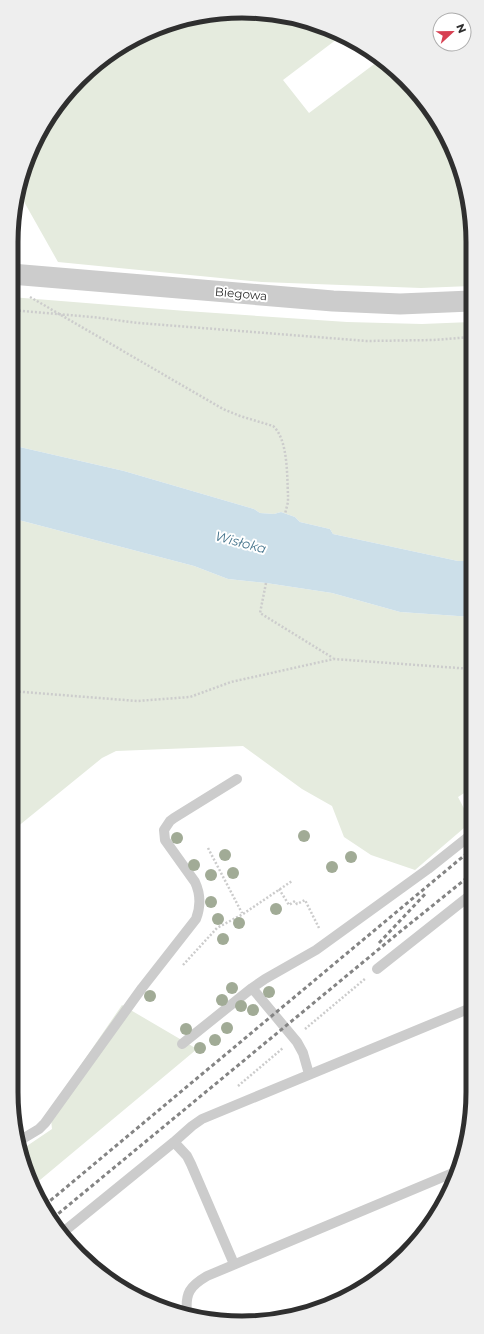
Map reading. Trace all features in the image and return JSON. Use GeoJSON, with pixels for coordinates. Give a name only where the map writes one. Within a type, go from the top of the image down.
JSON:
{"type":"FeatureCollection","features":[{"type":"Feature","properties":{"kind":"street","name":"Biegowa"},"geometry":{"type":"LineString","coordinates":[[18,275],[332,301],[400,304],[466,301]]}},
{"type":"Feature","properties":{"kind":"lane"},"geometry":{"type":"LineString","coordinates":[[23,1139],[39,1129],[44,1123],[142,988],[196,919],[200,905],[198,890],[195,882],[165,840],[164,830],[174,818],[237,780]]}},
{"type":"Feature","properties":{"kind":"lane"},"geometry":{"type":"LineString","coordinates":[[182,1044],[252,988],[316,950],[428,869],[466,839]]}},
{"type":"Feature","properties":{"kind":"lane"},"geometry":{"type":"LineString","coordinates":[[377,969],[466,897]]}},
{"type":"Feature","properties":{"kind":"lane"},"geometry":{"type":"LineString","coordinates":[[252,988],[297,1042],[303,1053],[309,1074]]}},
{"type":"Feature","properties":{"kind":"lane"},"geometry":{"type":"LineString","coordinates":[[66,1230],[202,1119],[466,1010]]}},
{"type":"Feature","properties":{"kind":"lane"},"geometry":{"type":"LineString","coordinates":[[174,1142],[187,1156],[191,1164],[234,1264]]}},
{"type":"Feature","properties":{"kind":"lane"},"geometry":{"type":"LineString","coordinates":[[188,1309],[187,1301],[191,1288],[198,1281],[207,1276],[450,1174]]}},
{"type":"Feature","properties":{"kind":"path"},"geometry":{"type":"LineString","coordinates":[[28,294],[29,297],[224,409],[240,416],[267,423],[277,429],[283,442],[288,502],[285,514]]}},
{"type":"Feature","properties":{"kind":"path"},"geometry":{"type":"LineString","coordinates":[[18,310],[57,313],[138,323],[367,341],[434,340],[466,337]]}},
{"type":"Feature","properties":{"kind":"path"},"geometry":{"type":"LineString","coordinates":[[266,583],[260,613],[334,659]]}},
{"type":"Feature","properties":{"kind":"path"},"geometry":{"type":"LineString","coordinates":[[18,692],[137,701],[190,697],[231,682],[334,659],[466,669]]}},
{"type":"Feature","properties":{"kind":"path"},"geometry":{"type":"LineString","coordinates":[[208,848],[243,914]]}},
{"type":"Feature","properties":{"kind":"path"},"geometry":{"type":"LineString","coordinates":[[183,965],[217,928],[243,914],[292,881]]}},
{"type":"Feature","properties":{"kind":"path"},"geometry":{"type":"LineString","coordinates":[[280,889],[289,905],[295,901],[297,904],[305,900],[327,942]]}},
{"type":"Feature","properties":{"kind":"shaded area"},"geometry":{"type":"Polygon","coordinates":[[[227,18],[257,18],[286,22],[314,30],[337,39],[283,80],[309,113],[376,63],[390,74],[420,106],[443,143],[454,170],[462,198],[466,227],[466,286],[421,288],[262,282],[58,262],[22,198],[35,156],[48,130],[64,106],[94,74],[130,48],[170,30],[198,22],[227,18]]]}},
{"type":"Feature","properties":{"kind":"shaded area"},"geometry":{"type":"Polygon","coordinates":[[[18,298],[347,322],[422,324],[466,322],[466,561],[458,561],[333,534],[330,529],[300,522],[295,517],[281,512],[274,514],[260,513],[254,509],[124,471],[18,447],[18,298]]]}},
{"type":"Feature","properties":{"kind":"shaded area"},"geometry":{"type":"Polygon","coordinates":[[[18,520],[194,566],[228,579],[332,593],[400,612],[466,617],[466,792],[458,797],[466,812],[466,826],[415,870],[371,855],[344,837],[332,806],[302,789],[243,746],[116,751],[102,758],[18,826],[18,520]]]}},
{"type":"Feature","properties":{"kind":"shaded area"},"geometry":{"type":"Polygon","coordinates":[[[122,1005],[197,1049],[37,1182],[25,1147],[52,1129],[50,1110],[122,1005]]]}},
{"type":"Feature","properties":{"kind":"water","name":"Wisłoka"},"geometry":{"type":"Polygon","coordinates":[[[18,447],[124,471],[254,509],[260,513],[274,514],[281,512],[295,517],[300,522],[330,529],[333,534],[458,561],[466,561],[466,617],[400,612],[332,593],[228,579],[194,566],[18,520],[18,447]]]}},
{"type":"Feature","properties":{"kind":"railway"},"geometry":{"type":"LineString","coordinates":[[47,1203],[466,854]]}},
{"type":"Feature","properties":{"kind":"railway"},"geometry":{"type":"LineString","coordinates":[[56,1216],[466,879]]}},
{"type":"Feature","properties":{"kind":"railway"},"geometry":{"type":"LineString","coordinates":[[379,943],[427,892]]}}]}
